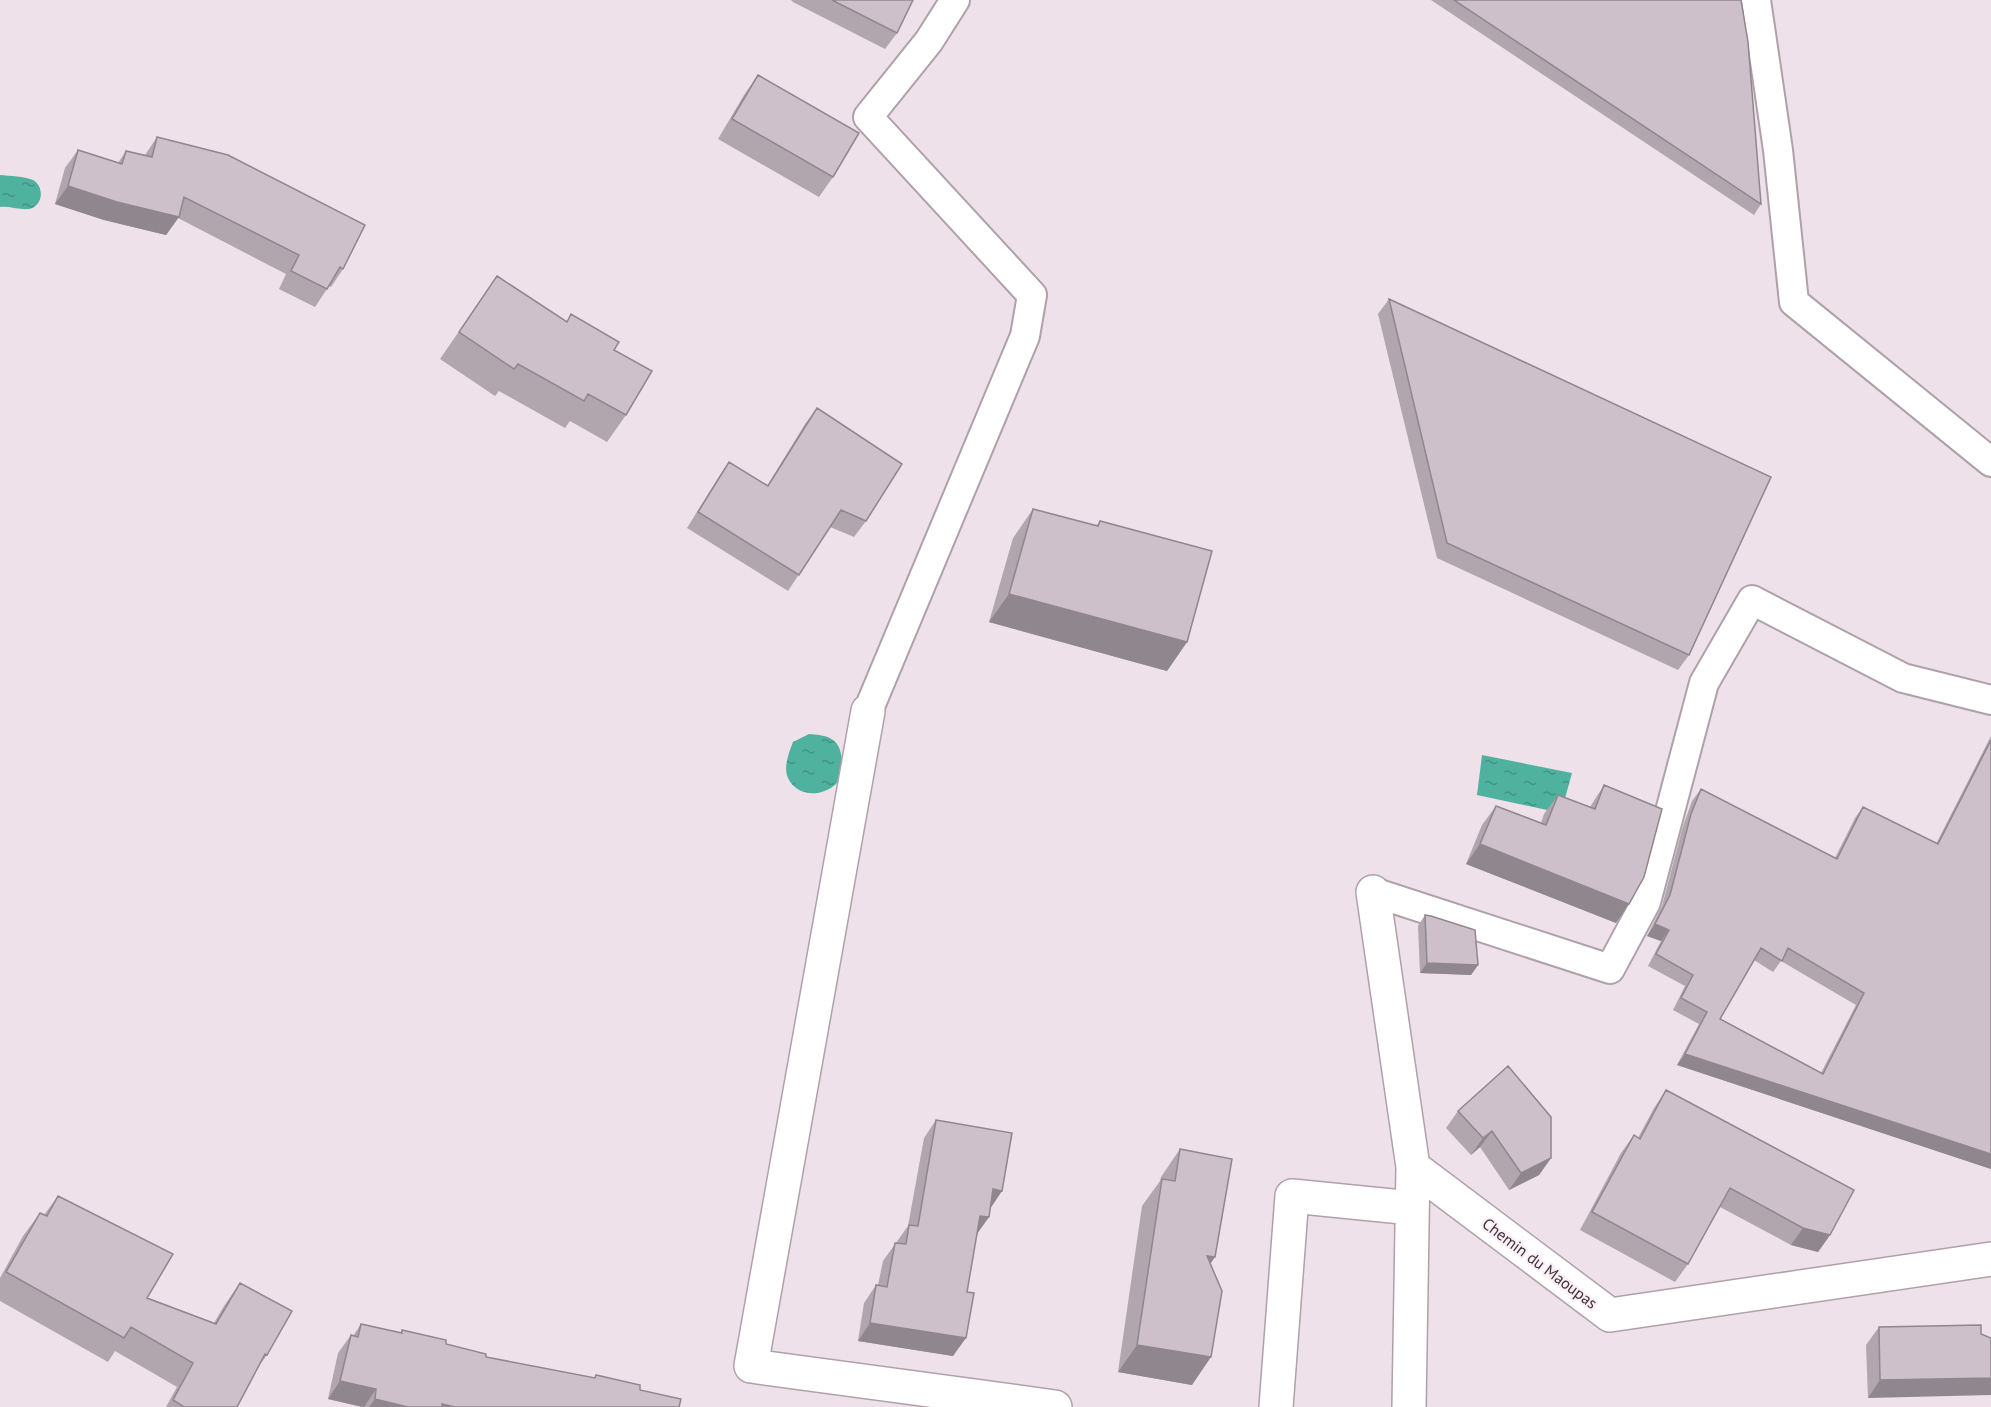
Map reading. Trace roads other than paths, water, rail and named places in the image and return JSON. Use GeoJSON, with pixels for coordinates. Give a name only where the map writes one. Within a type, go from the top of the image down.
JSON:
{"type":"FeatureCollection","features":[{"type":"Feature","properties":{"kind":"street"},"geometry":{"type":"LineString","coordinates":[[868,711],[751,1366],[1055,1407]]}},
{"type":"Feature","properties":{"kind":"street"},"geometry":{"type":"LineString","coordinates":[[1373,892],[1413,1167],[1409,1407]]}},
{"type":"Feature","properties":{"kind":"street","name":"Chemin du Maoupas"},"geometry":{"type":"LineString","coordinates":[[1413,1167],[1610,1315],[1991,1259]]}},
{"type":"Feature","properties":{"kind":"street"},"geometry":{"type":"LineString","coordinates":[[1276,1407],[1292,1196],[1412,1208]]}},
{"type":"Feature","properties":{"kind":"lane"},"geometry":{"type":"LineString","coordinates":[[868,711],[1025,336],[1032,296],[868,117],[929,41],[955,0]]}},
{"type":"Feature","properties":{"kind":"lane"},"geometry":{"type":"LineString","coordinates":[[1756,0],[1779,150],[1794,302],[1991,462]]}},
{"type":"Feature","properties":{"kind":"lane"},"geometry":{"type":"LineString","coordinates":[[1373,892],[1610,969],[1646,902],[1704,683],[1752,600],[1903,678],[1991,700]]}},
{"type":"Feature","properties":{"kind":"water"},"geometry":{"type":"Polygon","coordinates":[[[0,175],[33,180],[41,191],[40,200],[29,209],[0,207],[0,175]]]}},
{"type":"Feature","properties":{"kind":"water"},"geometry":{"type":"Polygon","coordinates":[[[809,734],[834,740],[843,763],[843,772],[839,780],[825,791],[817,793],[800,791],[793,786],[786,770],[793,742],[809,734]]]}},
{"type":"Feature","properties":{"kind":"water"},"geometry":{"type":"Polygon","coordinates":[[[1482,755],[1572,773],[1561,813],[1477,795],[1482,755]]]}}]}
